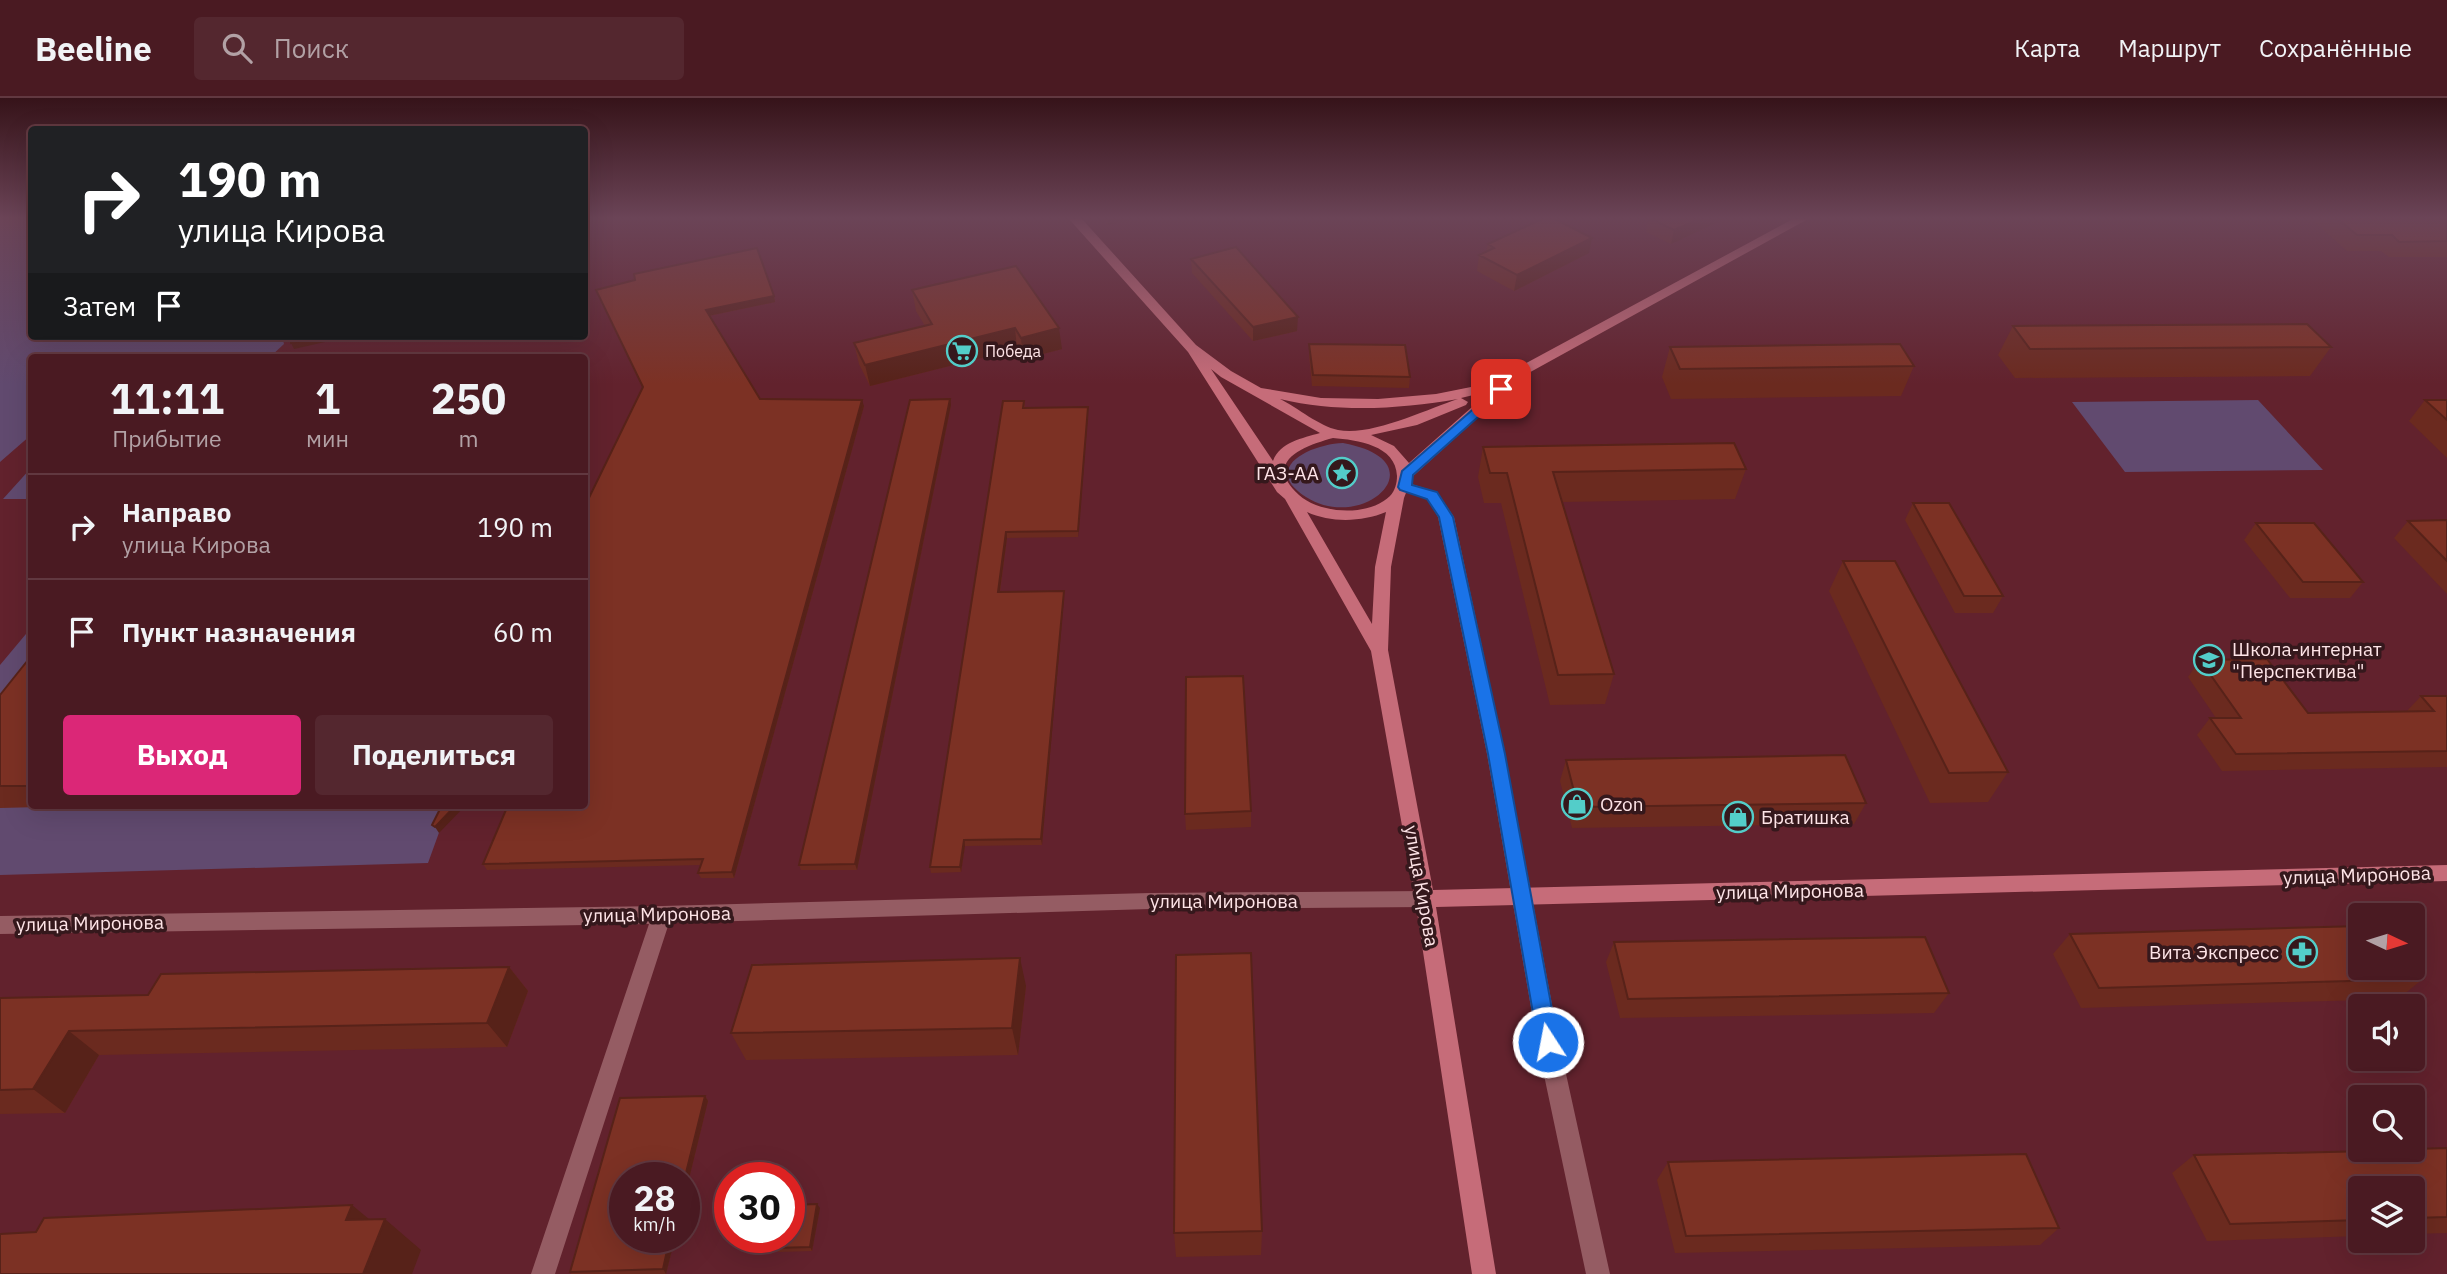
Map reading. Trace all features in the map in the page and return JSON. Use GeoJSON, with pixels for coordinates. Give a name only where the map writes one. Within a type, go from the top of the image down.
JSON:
{"type":"FeatureCollection","features":[{"type":"Feature","properties":{"kind":"main road"},"geometry":{"type":"LineString","coordinates":[[1124,274],[1191,348],[1245,385],[1333,434]]}},
{"type":"Feature","properties":{"kind":"main road"},"geometry":{"type":"LineString","coordinates":[[1353,435],[1412,422],[1440,412],[1701,274]]}},
{"type":"Feature","properties":{"kind":"main road"},"geometry":{"type":"LineString","coordinates":[[1191,348],[1200,368],[1276,477],[1281,489],[1292,500],[1379,650]]}},
{"type":"Feature","properties":{"kind":"main road"},"geometry":{"type":"LineString","coordinates":[[1292,500],[1308,509],[1347,516],[1384,508],[1403,486],[1520,372]]}},
{"type":"Feature","properties":{"kind":"main road"},"geometry":{"type":"LineString","coordinates":[[1245,385],[1301,398],[1396,404],[1457,396],[1491,387]]}},
{"type":"Feature","properties":{"kind":"main road"},"geometry":{"type":"LineString","coordinates":[[1276,477],[1277,464],[1284,452],[1297,443],[1333,434],[1353,435],[1373,440],[1390,449],[1401,461],[1403,486]]}},
{"type":"Feature","properties":{"kind":"main road","name":"улица Кирова"},"geometry":{"type":"LineString","coordinates":[[1403,486],[1383,567],[1379,650],[1425,899],[1484,1274]]}},
{"type":"Feature","properties":{"kind":"main road","name":"улица Миронова"},"geometry":{"type":"LineString","coordinates":[[1425,899],[2447,873]]}},
{"type":"Feature","properties":{"kind":"street"},"geometry":{"type":"LineString","coordinates":[[1403,486],[1432,495],[1446,517],[1496,754],[1520,897],[1598,1274]]}},
{"type":"Feature","properties":{"kind":"street","name":"улица Миронова"},"geometry":{"type":"LineString","coordinates":[[0,925],[662,915],[1150,901],[1425,899]]}},
{"type":"Feature","properties":{"kind":"street"},"geometry":{"type":"LineString","coordinates":[[543,1274],[662,915]]}},
{"type":"Feature","properties":{"kind":"shaded area"},"geometry":{"type":"Polygon","coordinates":[[[0,274],[28,274],[28,340],[283,340],[284,344],[273,354],[28,354],[28,438],[0,462],[0,274]]]}},
{"type":"Feature","properties":{"kind":"shaded area"},"geometry":{"type":"Polygon","coordinates":[[[2258,400],[2323,470],[2125,472],[2072,402],[2258,400]]]}},
{"type":"Feature","properties":{"kind":"shaded area"},"geometry":{"type":"Polygon","coordinates":[[[1343,443],[1372,452],[1387,464],[1390,478],[1383,491],[1369,501],[1350,507],[1328,506],[1306,497],[1293,486],[1288,476],[1289,467],[1295,460],[1317,448],[1343,443]]]}},
{"type":"Feature","properties":{"kind":"shaded area"},"geometry":{"type":"Polygon","coordinates":[[[28,471],[28,499],[3,499],[28,471]]]}},
{"type":"Feature","properties":{"kind":"shaded area"},"geometry":{"type":"Polygon","coordinates":[[[28,632],[28,809],[448,809],[428,863],[0,875],[0,665],[28,632]]]}},
{"type":"Feature","properties":{"kind":"building"},"geometry":{"type":"Polygon","coordinates":[[[634,274],[766,274],[774,296],[706,310],[760,399],[862,400],[732,872],[698,873],[703,859],[483,864],[506,809],[588,809],[588,500],[643,387],[596,290],[635,280],[634,274]]]}},
{"type":"Feature","properties":{"kind":"building"},"geometry":{"type":"Polygon","coordinates":[[[982,274],[1021,274],[1059,328],[1021,338],[1015,328],[865,365],[854,343],[932,324],[912,290],[982,274]]]}},
{"type":"Feature","properties":{"kind":"building"},"geometry":{"type":"Polygon","coordinates":[[[1205,274],[1260,274],[1298,317],[1253,327],[1205,274]]]}},
{"type":"Feature","properties":{"kind":"building"},"geometry":{"type":"Polygon","coordinates":[[[2307,324],[2331,347],[2030,349],[2013,326],[2307,324]]]}},
{"type":"Feature","properties":{"kind":"building"},"geometry":{"type":"Polygon","coordinates":[[[1309,344],[1405,345],[1410,377],[1313,375],[1309,344]]]}},
{"type":"Feature","properties":{"kind":"building"},"geometry":{"type":"Polygon","coordinates":[[[1900,344],[1914,366],[1680,369],[1670,347],[1900,344]]]}},
{"type":"Feature","properties":{"kind":"building"},"geometry":{"type":"Polygon","coordinates":[[[950,399],[855,864],[799,865],[910,400],[950,399]]]}},
{"type":"Feature","properties":{"kind":"building"},"geometry":{"type":"Polygon","coordinates":[[[2425,400],[2447,400],[2447,420],[2425,400]]]}},
{"type":"Feature","properties":{"kind":"building"},"geometry":{"type":"Polygon","coordinates":[[[1003,401],[1024,401],[1023,408],[1088,407],[1078,531],[1006,532],[998,592],[1064,591],[1041,839],[964,840],[960,867],[930,867],[1003,401]]]}},
{"type":"Feature","properties":{"kind":"building"},"geometry":{"type":"Polygon","coordinates":[[[1734,443],[1746,469],[1553,472],[1614,674],[1558,675],[1507,473],[1490,473],[1483,447],[1734,443]]]}},
{"type":"Feature","properties":{"kind":"building"},"geometry":{"type":"Polygon","coordinates":[[[1913,503],[1949,503],[2003,596],[1964,596],[1913,503]]]}},
{"type":"Feature","properties":{"kind":"building"},"geometry":{"type":"Polygon","coordinates":[[[2447,520],[2447,561],[2408,521],[2447,520]]]}},
{"type":"Feature","properties":{"kind":"building"},"geometry":{"type":"Polygon","coordinates":[[[2256,523],[2314,523],[2363,582],[2303,582],[2256,523]]]}},
{"type":"Feature","properties":{"kind":"building"},"geometry":{"type":"Polygon","coordinates":[[[1843,561],[1895,561],[2008,772],[1949,773],[1843,561]]]}},
{"type":"Feature","properties":{"kind":"building"},"geometry":{"type":"Polygon","coordinates":[[[2267,659],[2308,713],[2434,711],[2421,696],[2447,696],[2447,751],[2236,754],[2210,718],[2241,718],[2200,660],[2267,659]]]}},
{"type":"Feature","properties":{"kind":"building"},"geometry":{"type":"Polygon","coordinates":[[[28,660],[28,786],[0,786],[0,695],[28,660]]]}},
{"type":"Feature","properties":{"kind":"building"},"geometry":{"type":"Polygon","coordinates":[[[1243,676],[1251,811],[1185,814],[1186,677],[1243,676]]]}},
{"type":"Feature","properties":{"kind":"building"},"geometry":{"type":"Polygon","coordinates":[[[1845,755],[1866,803],[1578,807],[1566,760],[1845,755]]]}},
{"type":"Feature","properties":{"kind":"building"},"geometry":{"type":"Polygon","coordinates":[[[440,809],[452,809],[435,827],[432,825],[440,809]]]}},
{"type":"Feature","properties":{"kind":"building"},"geometry":{"type":"Polygon","coordinates":[[[2348,926],[2348,980],[2387,980],[2099,988],[2070,934],[2348,926]]]}},
{"type":"Feature","properties":{"kind":"building"},"geometry":{"type":"Polygon","coordinates":[[[1925,937],[1949,993],[1628,999],[1614,942],[1925,937]]]}},
{"type":"Feature","properties":{"kind":"building"},"geometry":{"type":"Polygon","coordinates":[[[1251,953],[1262,1231],[1174,1233],[1176,955],[1251,953]]]}},
{"type":"Feature","properties":{"kind":"building"},"geometry":{"type":"Polygon","coordinates":[[[1020,958],[1012,1028],[731,1033],[752,965],[1020,958]]]}},
{"type":"Feature","properties":{"kind":"building"},"geometry":{"type":"Polygon","coordinates":[[[509,967],[487,1023],[69,1031],[33,1089],[0,1090],[0,998],[148,995],[161,974],[509,967]]]}},
{"type":"Feature","properties":{"kind":"building"},"geometry":{"type":"Polygon","coordinates":[[[705,1096],[689,1162],[609,1162],[609,1253],[666,1253],[663,1269],[570,1272],[620,1098],[705,1096]]]}},
{"type":"Feature","properties":{"kind":"building"},"geometry":{"type":"Polygon","coordinates":[[[2447,1148],[2447,1217],[2425,1218],[2425,1176],[2348,1176],[2348,1220],[2230,1224],[2194,1155],[2348,1151],[2348,1162],[2425,1162],[2425,1149],[2447,1148]]]}},
{"type":"Feature","properties":{"kind":"building"},"geometry":{"type":"Polygon","coordinates":[[[2026,1154],[2059,1228],[1686,1236],[1668,1162],[2026,1154]]]}},
{"type":"Feature","properties":{"kind":"building"},"geometry":{"type":"Polygon","coordinates":[[[805,1204],[817,1204],[810,1247],[805,1247],[805,1204]]]}},
{"type":"Feature","properties":{"kind":"building"},"geometry":{"type":"Polygon","coordinates":[[[352,1205],[346,1220],[385,1219],[363,1274],[0,1274],[0,1234],[36,1232],[44,1218],[352,1205]]]}},
{"type":"Feature","properties":{"kind":"place","name":"Победа"},"geometry":{"type":"Point","coordinates":[962,351]}},
{"type":"Feature","properties":{"kind":"place","name":"ГАЗ-АА"},"geometry":{"type":"Point","coordinates":[1342,473]}},
{"type":"Feature","properties":{"kind":"place","name":"Школа-интернат \"Перспектива\""},"geometry":{"type":"Point","coordinates":[2209,660]}},
{"type":"Feature","properties":{"kind":"place","name":"Ozon"},"geometry":{"type":"Point","coordinates":[1577,804]}},
{"type":"Feature","properties":{"kind":"place","name":"Братишка"},"geometry":{"type":"Point","coordinates":[1738,817]}},
{"type":"Feature","properties":{"kind":"place","name":"Вита Экспресс"},"geometry":{"type":"Point","coordinates":[2302,952]}},
{"type":"Feature","properties":{"kind":"route"},"geometry":{"type":"LineString","coordinates":[[1501,389],[1406,474],[1405,487],[1432,495],[1446,517],[1496,754],[1548,1042]]}}]}
